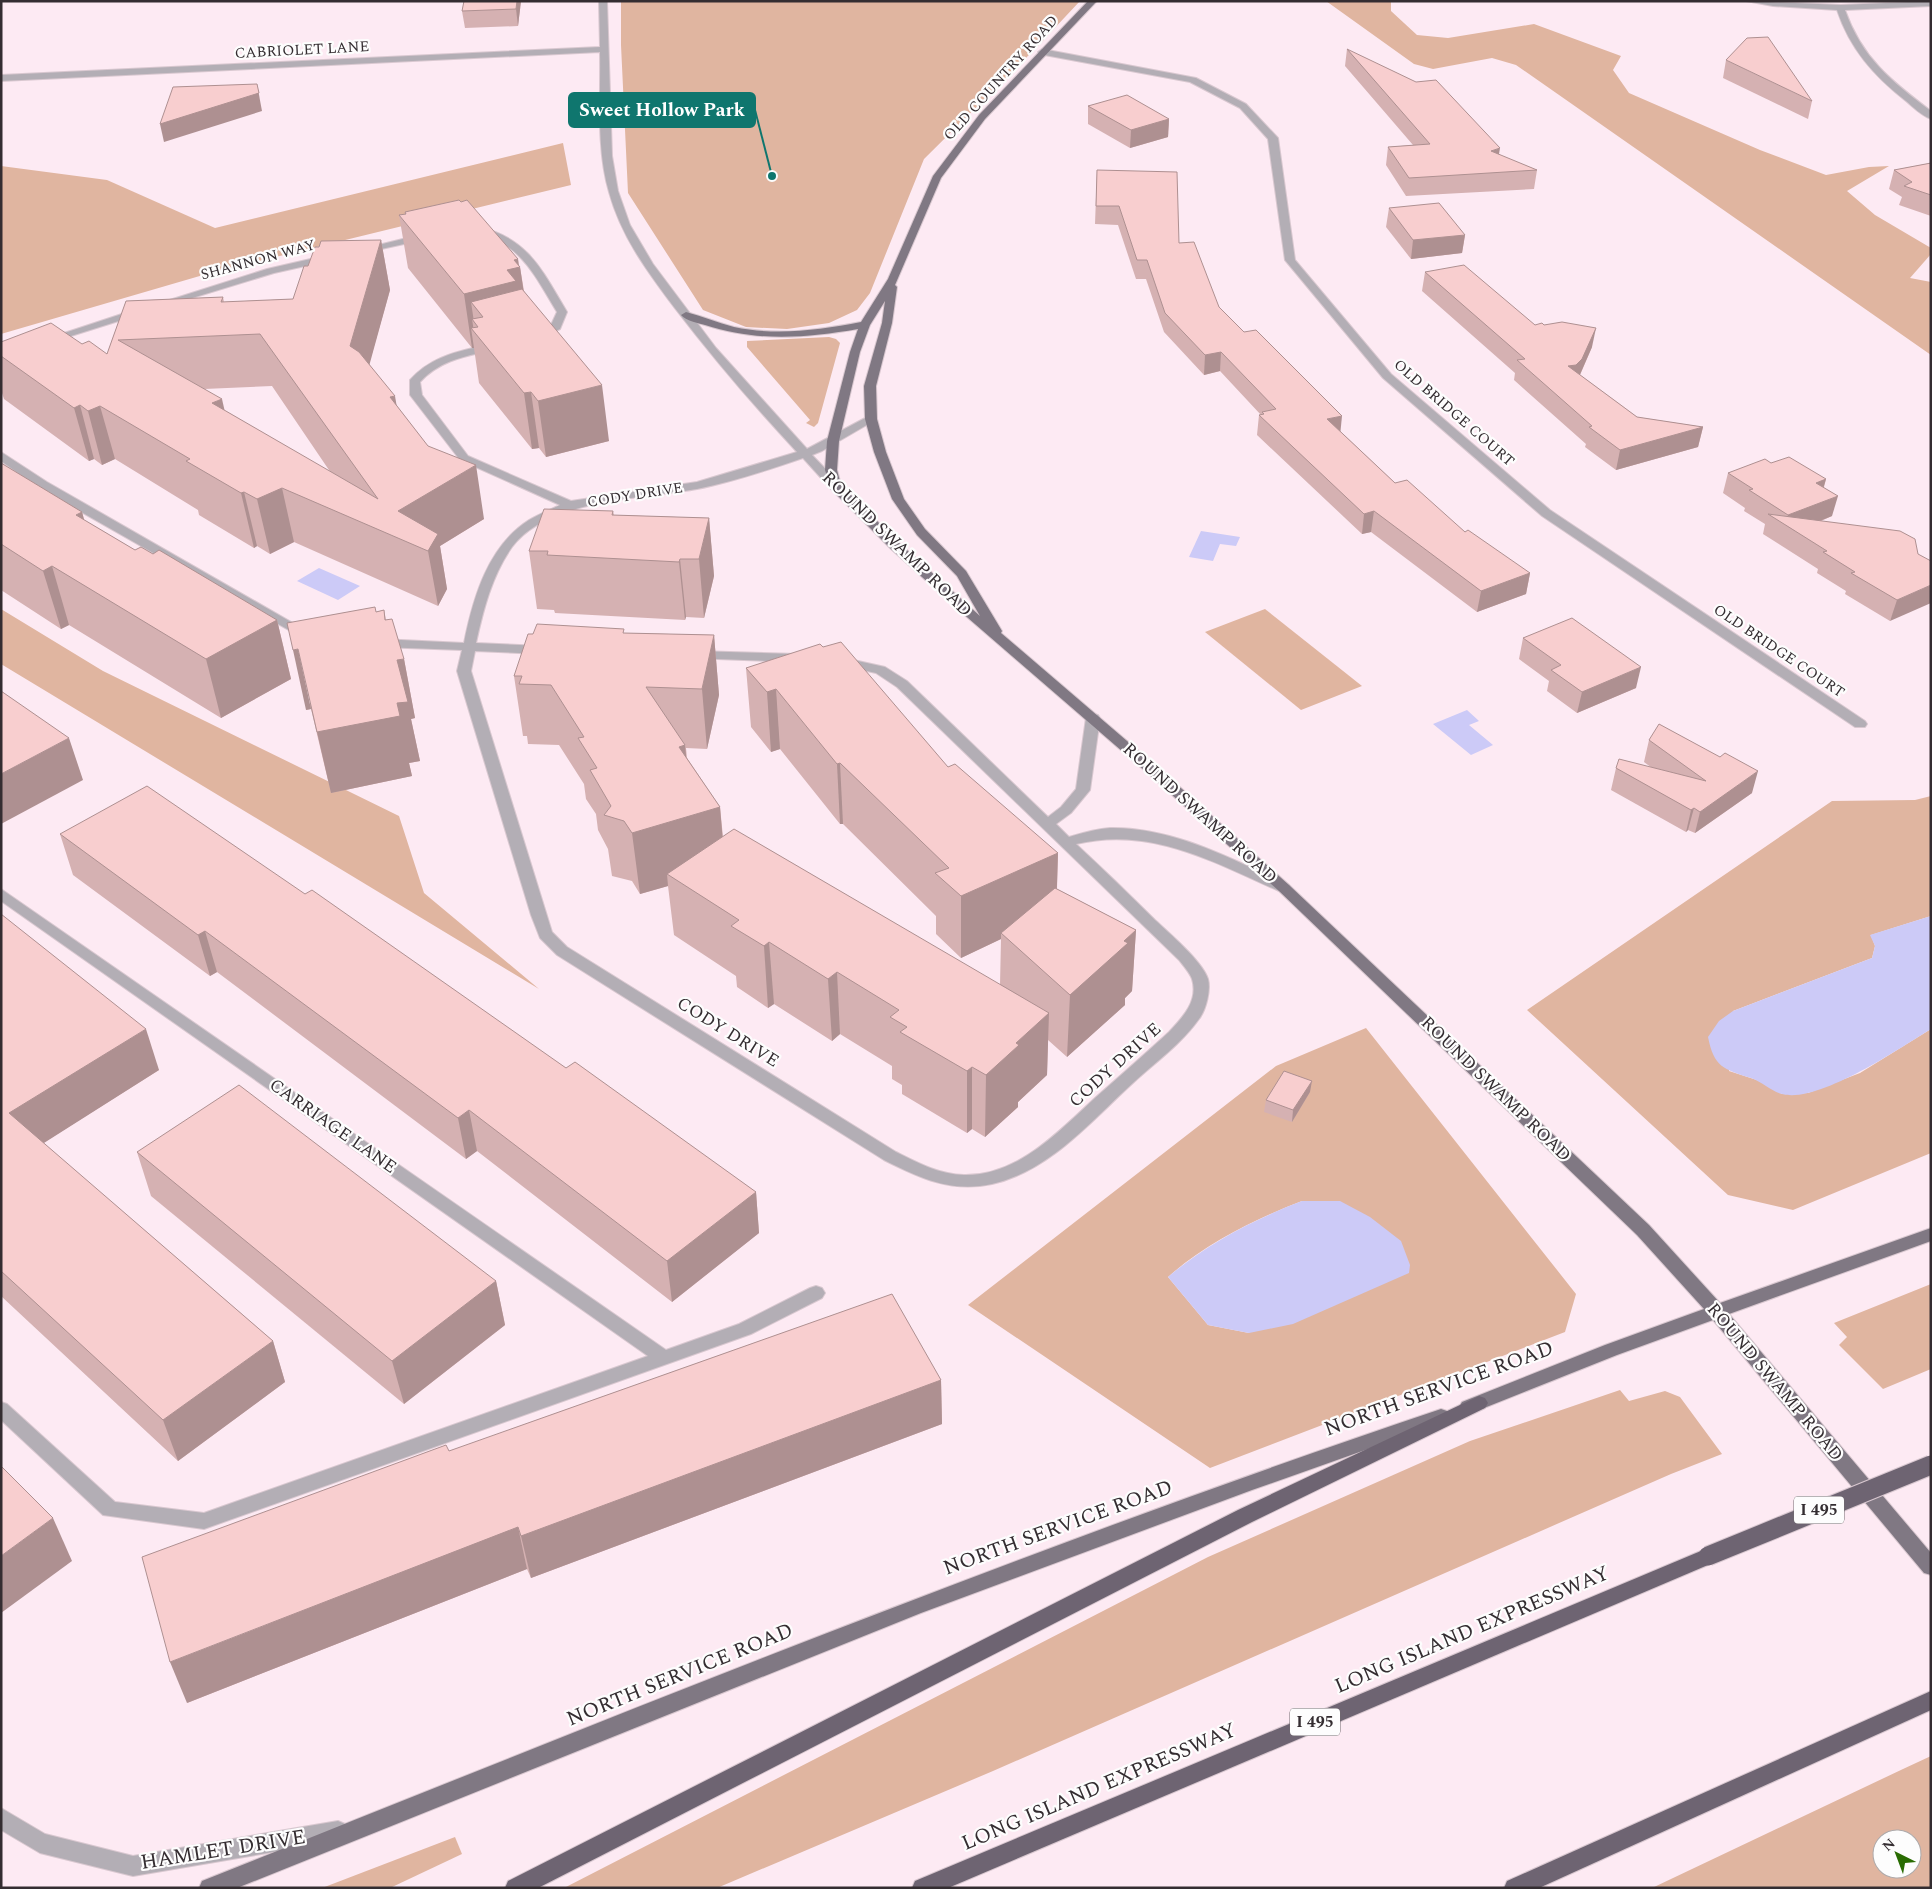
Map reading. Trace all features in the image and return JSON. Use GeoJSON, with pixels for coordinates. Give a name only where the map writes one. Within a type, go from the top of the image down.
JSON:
{"type":"FeatureCollection","features":[{"type":"Feature","properties":{"kind":"highway"},"geometry":{"type":"LineString","coordinates":[[516,1888],[1245,1516],[1479,1403]]}},
{"type":"Feature","properties":{"kind":"highway","name":"LONG ISLAND EXPRESSWAY"},"geometry":{"type":"LineString","coordinates":[[922,1888],[1708,1556],[1931,1465]]}},
{"type":"Feature","properties":{"kind":"highway"},"geometry":{"type":"LineString","coordinates":[[1515,1888],[1931,1700]]}},
{"type":"Feature","properties":{"kind":"main road","name":"OLD COUNTRY ROAD"},"geometry":{"type":"LineString","coordinates":[[835,486],[831,470],[833,441],[849,370],[865,325],[893,279],[926,200],[945,164],[982,117],[1042,52],[1093,1]]}},
{"type":"Feature","properties":{"kind":"main road"},"geometry":{"type":"LineString","coordinates":[[893,279],[887,323],[870,386],[871,419],[885,469],[898,499],[921,532],[962,574],[1003,643]]}},
{"type":"Feature","properties":{"kind":"main road"},"geometry":{"type":"LineString","coordinates":[[686,315],[736,332],[763,336],[796,336],[865,325]]}},
{"type":"Feature","properties":{"kind":"main road","name":"ROUND SWAMP ROAD"},"geometry":{"type":"LineString","coordinates":[[835,486],[901,552],[1003,643],[1093,718],[1284,888],[1612,1199],[1674,1263],[1717,1312],[1931,1568]]}},
{"type":"Feature","properties":{"kind":"main road","name":"NORTH SERVICE ROAD"},"geometry":{"type":"LineString","coordinates":[[210,1888],[914,1607],[1245,1484],[1479,1403],[1610,1350],[1931,1234]]}},
{"type":"Feature","properties":{"kind":"street","name":"ROUND SWAMP ROAD"},"geometry":{"type":"LineString","coordinates":[[603,1],[607,156],[618,208],[648,266],[686,315],[754,400],[835,486]]}},
{"type":"Feature","properties":{"kind":"street"},"geometry":{"type":"LineString","coordinates":[[1750,1],[1783,6],[1840,7],[1931,3]]}},
{"type":"Feature","properties":{"kind":"street"},"geometry":{"type":"LineString","coordinates":[[1840,7],[1846,31],[1861,56],[1892,86],[1931,116]]}},
{"type":"Feature","properties":{"kind":"street","name":"CABRIOLET LANE"},"geometry":{"type":"LineString","coordinates":[[1,78],[604,49]]}},
{"type":"Feature","properties":{"kind":"street","name":"OLD BRIDGE COURT"},"geometry":{"type":"LineString","coordinates":[[1042,52],[1193,80],[1243,106],[1272,138],[1290,260],[1387,376],[1546,513],[1860,724]]}},
{"type":"Feature","properties":{"kind":"street"},"geometry":{"type":"LineString","coordinates":[[467,230],[481,230],[502,236],[514,244],[523,252],[562,312],[556,327],[524,340]]}},
{"type":"Feature","properties":{"kind":"street","name":"SHANNON WAY"},"geometry":{"type":"LineString","coordinates":[[39,343],[235,281],[433,235]]}},
{"type":"Feature","properties":{"kind":"street"},"geometry":{"type":"LineString","coordinates":[[505,344],[437,362],[424,370],[414,382],[416,395],[464,458],[570,505]]}},
{"type":"Feature","properties":{"kind":"street","name":"CODY DRIVE"},"geometry":{"type":"LineString","coordinates":[[830,660],[849,661],[880,670],[902,684],[1046,825],[1184,956],[1200,979],[1200,997],[1194,1015],[1175,1036],[1050,1149],[1027,1165],[1000,1177],[969,1181],[931,1176],[890,1156],[596,972],[562,950],[545,934],[488,755],[464,671],[475,618],[492,571],[508,544],[533,523],[570,505],[698,485],[804,454],[833,441],[871,419]]}},
{"type":"Feature","properties":{"kind":"street"},"geometry":{"type":"LineString","coordinates":[[1,455],[51,489],[294,629],[316,637]]}},
{"type":"Feature","properties":{"kind":"street"},"geometry":{"type":"LineString","coordinates":[[369,643],[560,651]]}},
{"type":"Feature","properties":{"kind":"street"},"geometry":{"type":"LineString","coordinates":[[684,655],[811,659]]}},
{"type":"Feature","properties":{"kind":"street"},"geometry":{"type":"LineString","coordinates":[[1046,825],[1066,810],[1083,790],[1093,718]]}},
{"type":"Feature","properties":{"kind":"street"},"geometry":{"type":"LineString","coordinates":[[1064,842],[1109,833],[1149,836],[1202,852],[1284,888]]}},
{"type":"Feature","properties":{"kind":"street","name":"CARRIAGE LANE"},"geometry":{"type":"LineString","coordinates":[[1,894],[664,1358]]}},
{"type":"Feature","properties":{"kind":"street"},"geometry":{"type":"LineString","coordinates":[[1,1409],[110,1508],[204,1521],[745,1330],[816,1293]]}},
{"type":"Feature","properties":{"kind":"street","name":"HAMLET DRIVE"},"geometry":{"type":"LineString","coordinates":[[1,1818],[40,1843],[133,1866],[364,1826]]}},
{"type":"Feature","properties":{"kind":"shaded area"},"geometry":{"type":"Polygon","coordinates":[[[621,1],[1080,1],[1036,48],[924,159],[870,293],[857,310],[829,323],[787,329],[746,327],[703,310],[628,193],[621,45],[621,1]]]}},
{"type":"Feature","properties":{"kind":"shaded area"},"geometry":{"type":"Polygon","coordinates":[[[1326,1],[1391,1],[1391,11],[1417,35],[1448,38],[1534,24],[1621,56],[1613,70],[1629,93],[1760,150],[1826,175],[1869,167],[1889,166],[1847,191],[1875,215],[1931,248],[1931,254],[1910,278],[1931,282],[1931,355],[1516,65],[1492,58],[1433,69],[1414,64],[1326,1]]]}},
{"type":"Feature","properties":{"kind":"shaded area"},"geometry":{"type":"Polygon","coordinates":[[[563,143],[571,185],[210,273],[1,334],[1,166],[107,180],[215,228],[563,143]]]}},
{"type":"Feature","properties":{"kind":"shaded area"},"geometry":{"type":"Polygon","coordinates":[[[829,337],[836,339],[840,343],[818,423],[814,427],[806,423],[810,420],[747,347],[747,341],[829,337]]]}},
{"type":"Feature","properties":{"kind":"shaded area"},"geometry":{"type":"Polygon","coordinates":[[[1,609],[103,671],[399,816],[424,893],[539,989],[1,664],[1,609]]]}},
{"type":"Feature","properties":{"kind":"shaded area"},"geometry":{"type":"Polygon","coordinates":[[[1265,609],[1362,686],[1301,710],[1205,632],[1265,609]]]}},
{"type":"Feature","properties":{"kind":"shaded area"},"geometry":{"type":"Polygon","coordinates":[[[1931,796],[1931,916],[1871,935],[1875,946],[1872,958],[1733,1011],[1729,1071],[1763,1082],[1782,1094],[1808,1093],[1860,1073],[1931,1029],[1931,1153],[1793,1210],[1728,1195],[1527,1010],[1832,801],[1915,800],[1931,796]]]}},
{"type":"Feature","properties":{"kind":"shaded area"},"geometry":{"type":"Polygon","coordinates":[[[1366,1028],[1576,1294],[1565,1332],[1210,1468],[968,1305],[1276,1066],[1366,1028]],[[1302,1201],[1232,1233],[1198,1253],[1168,1277],[1208,1325],[1249,1333],[1302,1201]]]}},
{"type":"Feature","properties":{"kind":"shaded area"},"geometry":{"type":"Polygon","coordinates":[[[1931,1284],[1931,1369],[1883,1389],[1839,1345],[1847,1337],[1834,1323],[1931,1284]]]}},
{"type":"Feature","properties":{"kind":"shaded area"},"geometry":{"type":"Polygon","coordinates":[[[1620,1390],[1629,1401],[1665,1391],[1680,1397],[1722,1454],[1671,1474],[993,1771],[717,1888],[564,1888],[1208,1557],[1470,1441],[1620,1390]]]}},
{"type":"Feature","properties":{"kind":"shaded area"},"geometry":{"type":"Polygon","coordinates":[[[1931,1756],[1931,1888],[1652,1888],[1931,1756]]]}},
{"type":"Feature","properties":{"kind":"shaded area"},"geometry":{"type":"Polygon","coordinates":[[[455,1837],[462,1854],[390,1888],[322,1888],[455,1837]]]}},
{"type":"Feature","properties":{"kind":"water"},"geometry":{"type":"Polygon","coordinates":[[[1201,531],[1240,537],[1236,546],[1220,544],[1213,561],[1189,557],[1201,531]]]}},
{"type":"Feature","properties":{"kind":"water"},"geometry":{"type":"Polygon","coordinates":[[[319,568],[360,586],[338,600],[297,581],[319,568]]]}},
{"type":"Feature","properties":{"kind":"water"},"geometry":{"type":"Polygon","coordinates":[[[1467,710],[1479,721],[1469,725],[1493,745],[1471,755],[1433,724],[1467,710]]]}},
{"type":"Feature","properties":{"kind":"water"},"geometry":{"type":"Polygon","coordinates":[[[1931,916],[1931,1029],[1880,1061],[1837,1083],[1816,1091],[1797,1095],[1778,1093],[1755,1080],[1733,1072],[1721,1065],[1713,1055],[1708,1037],[1719,1021],[1733,1011],[1872,958],[1875,946],[1870,935],[1931,916]]]}},
{"type":"Feature","properties":{"kind":"water"},"geometry":{"type":"Polygon","coordinates":[[[1302,1201],[1340,1201],[1370,1217],[1401,1241],[1410,1265],[1409,1273],[1293,1324],[1249,1333],[1208,1325],[1168,1277],[1198,1254],[1232,1233],[1302,1201]]]}},
{"type":"Feature","properties":{"kind":"building"},"geometry":{"type":"Polygon","coordinates":[[[464,1],[517,1],[516,9],[462,11],[464,1]]]}},
{"type":"Feature","properties":{"kind":"building"},"geometry":{"type":"Polygon","coordinates":[[[1768,37],[1812,101],[1726,60],[1747,38],[1768,37]]]}},
{"type":"Feature","properties":{"kind":"building"},"geometry":{"type":"Polygon","coordinates":[[[1347,49],[1416,82],[1436,80],[1500,148],[1491,151],[1537,170],[1409,178],[1388,147],[1430,144],[1347,49]]]}},
{"type":"Feature","properties":{"kind":"building"},"geometry":{"type":"Polygon","coordinates":[[[257,84],[259,93],[160,124],[173,87],[257,84]]]}},
{"type":"Feature","properties":{"kind":"building"},"geometry":{"type":"Polygon","coordinates":[[[1127,95],[1169,119],[1131,130],[1088,106],[1127,95]]]}},
{"type":"Feature","properties":{"kind":"building"},"geometry":{"type":"Polygon","coordinates":[[[1931,163],[1931,195],[1904,186],[1912,182],[1894,170],[1931,163]]]}},
{"type":"Feature","properties":{"kind":"building"},"geometry":{"type":"Polygon","coordinates":[[[1097,170],[1177,172],[1179,243],[1194,242],[1219,307],[1244,332],[1256,330],[1342,416],[1327,419],[1395,483],[1407,480],[1465,532],[1468,530],[1530,573],[1481,591],[1374,511],[1364,514],[1259,415],[1264,414],[1262,412],[1276,409],[1221,352],[1205,355],[1165,313],[1147,260],[1137,260],[1119,206],[1096,206],[1097,170]]]}},
{"type":"Feature","properties":{"kind":"building"},"geometry":{"type":"Polygon","coordinates":[[[459,200],[461,202],[467,200],[518,259],[514,260],[520,267],[507,270],[516,281],[464,294],[399,215],[459,200]]]}},
{"type":"Feature","properties":{"kind":"building"},"geometry":{"type":"Polygon","coordinates":[[[1439,203],[1465,235],[1413,240],[1389,208],[1439,203]]]}},
{"type":"Feature","properties":{"kind":"building"},"geometry":{"type":"Polygon","coordinates":[[[381,240],[350,346],[359,352],[395,396],[390,397],[428,446],[476,465],[398,511],[438,534],[428,551],[282,488],[257,499],[244,492],[241,493],[186,461],[190,459],[100,406],[88,411],[80,405],[74,408],[1,356],[1,342],[51,323],[82,344],[89,341],[107,354],[126,301],[223,297],[221,302],[293,299],[304,266],[308,266],[315,247],[319,247],[321,241],[381,240]],[[260,334],[118,340],[222,399],[212,403],[378,499],[260,334]]]}},
{"type":"Feature","properties":{"kind":"building"},"geometry":{"type":"Polygon","coordinates":[[[1464,265],[1535,325],[1562,322],[1596,328],[1582,359],[1576,365],[1568,366],[1637,417],[1703,427],[1620,450],[1589,427],[1592,426],[1517,360],[1525,359],[1425,272],[1464,265]]]}},
{"type":"Feature","properties":{"kind":"building"},"geometry":{"type":"Polygon","coordinates":[[[522,289],[602,385],[538,401],[531,392],[524,393],[471,328],[478,327],[472,319],[483,317],[471,302],[522,289]]]}},
{"type":"Feature","properties":{"kind":"building"},"geometry":{"type":"Polygon","coordinates":[[[1789,457],[1826,479],[1816,483],[1838,496],[1788,515],[1749,490],[1753,489],[1728,473],[1765,459],[1771,463],[1789,457]]]}},
{"type":"Feature","properties":{"kind":"building"},"geometry":{"type":"Polygon","coordinates":[[[1,463],[82,512],[76,515],[135,550],[141,547],[153,554],[159,550],[277,620],[206,659],[52,566],[43,571],[1,544],[1,463]]]}},
{"type":"Feature","properties":{"kind":"building"},"geometry":{"type":"Polygon","coordinates":[[[544,509],[613,511],[612,515],[709,518],[699,559],[680,559],[679,562],[547,555],[548,551],[529,551],[544,509]]]}},
{"type":"Feature","properties":{"kind":"building"},"geometry":{"type":"Polygon","coordinates":[[[1768,514],[1900,531],[1915,539],[1918,554],[1931,561],[1931,585],[1897,600],[1851,573],[1855,572],[1823,552],[1827,551],[1768,514]]]}},
{"type":"Feature","properties":{"kind":"building"},"geometry":{"type":"Polygon","coordinates":[[[375,607],[376,612],[384,610],[385,620],[392,619],[404,659],[397,660],[408,702],[397,703],[400,716],[317,732],[298,649],[293,650],[287,623],[375,607]]]}},
{"type":"Feature","properties":{"kind":"building"},"geometry":{"type":"Polygon","coordinates":[[[1572,618],[1641,667],[1582,692],[1551,670],[1561,665],[1523,638],[1572,618]]]}},
{"type":"Feature","properties":{"kind":"building"},"geometry":{"type":"Polygon","coordinates":[[[537,624],[624,629],[623,633],[714,635],[702,689],[646,687],[685,745],[679,747],[720,807],[632,833],[624,821],[604,815],[611,806],[590,770],[597,768],[578,738],[584,737],[551,685],[519,684],[522,676],[514,676],[528,634],[533,634],[537,624]]]}},
{"type":"Feature","properties":{"kind":"building"},"geometry":{"type":"Polygon","coordinates":[[[841,642],[948,767],[955,764],[1058,853],[961,896],[935,873],[949,868],[840,763],[837,764],[776,689],[767,692],[746,668],[820,644],[823,647],[841,642]]]}},
{"type":"Feature","properties":{"kind":"building"},"geometry":{"type":"Polygon","coordinates":[[[1,691],[69,738],[1,774],[1,691]]]}},
{"type":"Feature","properties":{"kind":"building"},"geometry":{"type":"Polygon","coordinates":[[[1659,724],[1720,757],[1725,753],[1758,771],[1700,812],[1694,808],[1691,810],[1616,768],[1619,759],[1706,781],[1649,740],[1659,724]]]}},
{"type":"Feature","properties":{"kind":"building"},"geometry":{"type":"Polygon","coordinates":[[[147,786],[305,894],[312,890],[566,1068],[575,1062],[756,1192],[667,1261],[469,1110],[458,1118],[205,931],[198,935],[60,834],[147,786]]]}},
{"type":"Feature","properties":{"kind":"building"},"geometry":{"type":"Polygon","coordinates":[[[734,829],[1049,1013],[1016,1043],[1019,1045],[986,1075],[972,1067],[967,1071],[900,1032],[907,1027],[890,1017],[899,1010],[837,972],[828,979],[769,942],[764,946],[731,926],[739,920],[667,874],[734,829]]]}},
{"type":"Feature","properties":{"kind":"building"},"geometry":{"type":"Polygon","coordinates":[[[1055,888],[1136,930],[1124,941],[1128,943],[1070,995],[1001,933],[1055,888]]]}},
{"type":"Feature","properties":{"kind":"building"},"geometry":{"type":"Polygon","coordinates":[[[1,914],[146,1029],[9,1113],[273,1341],[163,1420],[1,1271],[1,914]]]}},
{"type":"Feature","properties":{"kind":"building"},"geometry":{"type":"Polygon","coordinates":[[[1284,1071],[1312,1081],[1293,1110],[1266,1100],[1284,1071]]]}},
{"type":"Feature","properties":{"kind":"building"},"geometry":{"type":"Polygon","coordinates":[[[239,1085],[496,1281],[392,1361],[137,1152],[239,1085]]]}},
{"type":"Feature","properties":{"kind":"building"},"geometry":{"type":"Polygon","coordinates":[[[892,1294],[941,1380],[521,1536],[518,1527],[170,1662],[142,1557],[446,1445],[449,1451],[892,1294]]]}},
{"type":"Feature","properties":{"kind":"building"},"geometry":{"type":"Polygon","coordinates":[[[1,1466],[53,1518],[1,1556],[1,1466]]]}},
{"type":"Feature","properties":{"kind":"place","name":"Sweet Hollow Park"},"geometry":{"type":"Point","coordinates":[772,176]}}]}
